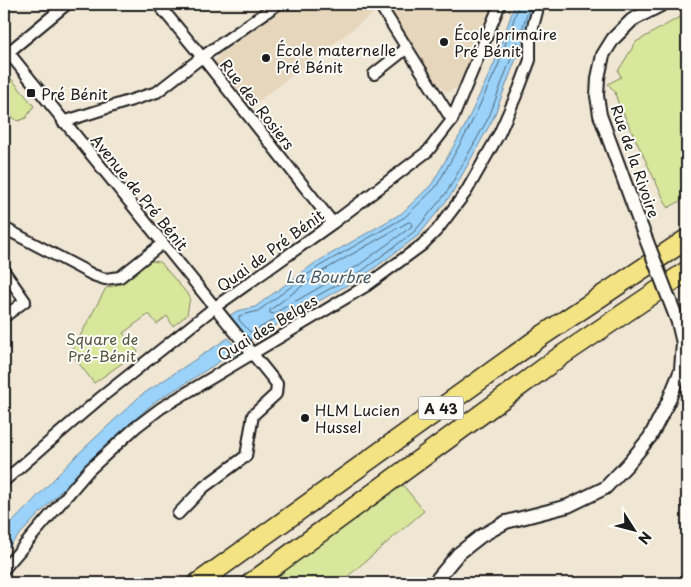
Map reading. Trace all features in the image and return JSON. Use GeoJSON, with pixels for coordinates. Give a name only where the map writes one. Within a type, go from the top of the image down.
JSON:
{"type":"FeatureCollection","features":[{"type":"Feature","properties":{"kind":"highway","name":"A 43"},"geometry":{"type":"LineString","coordinates":[[198,583],[540,337],[687,239]]}},
{"type":"Feature","properties":{"kind":"highway","name":"A 43"},"geometry":{"type":"LineString","coordinates":[[251,583],[558,358],[687,271]]}},
{"type":"Feature","properties":{"kind":"street"},"geometry":{"type":"LineString","coordinates":[[5,52],[67,4]]}},
{"type":"Feature","properties":{"kind":"street","name":"Rue des Rosiers"},"geometry":{"type":"LineString","coordinates":[[158,4],[333,223]]}},
{"type":"Feature","properties":{"kind":"street"},"geometry":{"type":"LineString","coordinates":[[63,122],[158,92],[202,57],[278,4]]}},
{"type":"Feature","properties":{"kind":"street","name":"Quai de Pré Bénit"},"geometry":{"type":"LineString","coordinates":[[4,481],[98,400],[215,307],[333,223],[428,151],[452,120],[500,4]]}},
{"type":"Feature","properties":{"kind":"street","name":"Quai des Belges"},"geometry":{"type":"LineString","coordinates":[[4,570],[90,470],[161,408],[250,352],[366,286],[422,245],[437,230],[466,192],[499,134],[530,60],[530,38],[539,4]]}},
{"type":"Feature","properties":{"kind":"street","name":"Rue de la Rivoire"},"geometry":{"type":"LineString","coordinates":[[434,583],[458,554],[481,536],[506,522],[568,506],[606,488],[650,437],[668,402],[681,370],[685,342],[600,115],[597,96],[598,78],[603,54],[632,20],[663,4]]}},
{"type":"Feature","properties":{"kind":"street"},"geometry":{"type":"LineString","coordinates":[[383,10],[452,120]]}},
{"type":"Feature","properties":{"kind":"street"},"geometry":{"type":"LineString","coordinates":[[374,74],[407,48]]}},
{"type":"Feature","properties":{"kind":"street","name":"Avenue de Pré Bénit"},"geometry":{"type":"LineString","coordinates":[[5,52],[277,384],[276,394],[253,415],[246,456],[204,487],[178,514]]}},
{"type":"Feature","properties":{"kind":"street"},"geometry":{"type":"LineString","coordinates":[[4,228],[93,276],[105,279],[120,277],[163,243]]}},
{"type":"Feature","properties":{"kind":"street"},"geometry":{"type":"LineString","coordinates":[[4,271],[25,300],[4,317]]}},
{"type":"Feature","properties":{"kind":"shaded area","name":"École maternelle Pré Bénit"},"geometry":{"type":"Polygon","coordinates":[[[291,4],[363,4],[375,12],[251,107],[215,62],[219,54],[291,4]]]}},
{"type":"Feature","properties":{"kind":"shaded area","name":"École primaire Pré Bénit"},"geometry":{"type":"Polygon","coordinates":[[[385,4],[495,4],[460,86],[447,92],[435,81],[385,4]]]}},
{"type":"Feature","properties":{"kind":"green space"},"geometry":{"type":"Polygon","coordinates":[[[687,13],[687,197],[668,208],[617,100],[615,92],[608,84],[621,77],[618,71],[636,42],[687,13]]]}},
{"type":"Feature","properties":{"kind":"green space"},"geometry":{"type":"Polygon","coordinates":[[[4,70],[34,106],[26,118],[18,121],[4,112],[4,70]]]}},
{"type":"Feature","properties":{"kind":"green space","name":"Square de Pré-Bénit"},"geometry":{"type":"Polygon","coordinates":[[[150,261],[160,262],[190,297],[187,315],[173,326],[167,316],[157,324],[149,314],[123,333],[138,352],[94,383],[71,353],[106,288],[120,284],[150,261]]]}},
{"type":"Feature","properties":{"kind":"green space"},"geometry":{"type":"Polygon","coordinates":[[[402,484],[424,511],[340,583],[268,583],[402,484]]]}},
{"type":"Feature","properties":{"kind":"water","name":"La Bourbre"},"geometry":{"type":"Polygon","coordinates":[[[515,4],[535,4],[493,119],[451,195],[419,235],[365,275],[250,340],[229,316],[237,311],[255,307],[315,263],[402,213],[432,184],[464,128],[494,64],[515,4]]]}},
{"type":"Feature","properties":{"kind":"water"},"geometry":{"type":"Polygon","coordinates":[[[228,338],[240,352],[236,355],[231,354],[157,400],[98,452],[4,551],[4,531],[77,455],[140,396],[228,338]]]}},
{"type":"Feature","properties":{"kind":"place","name":"École primaire Pré Bénit"},"geometry":{"type":"Point","coordinates":[444,42]}},
{"type":"Feature","properties":{"kind":"place","name":"École maternelle Pré Bénit"},"geometry":{"type":"Point","coordinates":[266,58]}},
{"type":"Feature","properties":{"kind":"place","name":"Pré Bénit"},"geometry":{"type":"Point","coordinates":[31,93]}},
{"type":"Feature","properties":{"kind":"place","name":"HLM Lucien Hussel"},"geometry":{"type":"Point","coordinates":[305,418]}}]}
